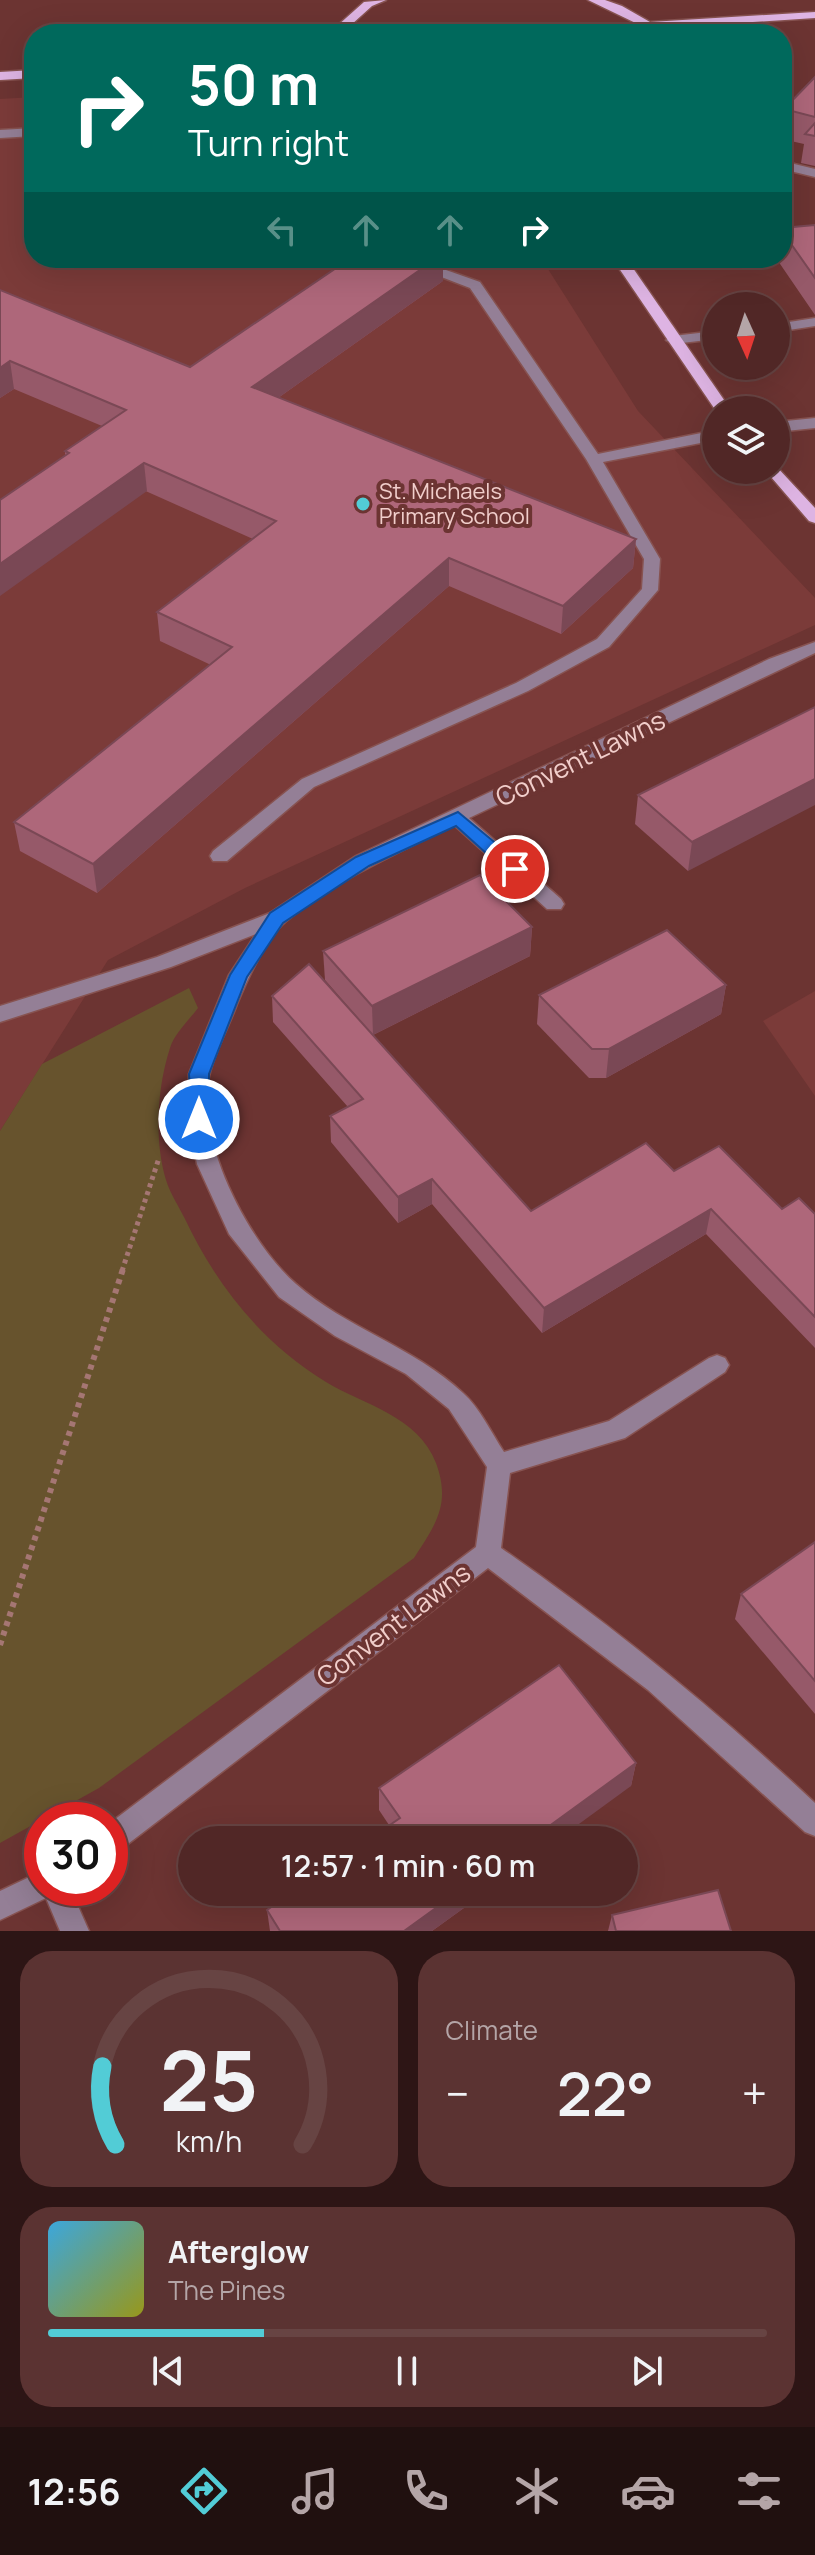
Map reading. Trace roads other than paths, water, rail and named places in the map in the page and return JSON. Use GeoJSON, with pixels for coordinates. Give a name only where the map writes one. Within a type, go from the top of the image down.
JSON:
{"type":"FeatureCollection","features":[{"type":"Feature","properties":{"kind":"main road"},"geometry":{"type":"LineString","coordinates":[[345,24],[368,4],[380,0]]}},
{"type":"Feature","properties":{"kind":"main road"},"geometry":{"type":"LineString","coordinates":[[594,0],[618,8],[639,24]]}},
{"type":"Feature","properties":{"kind":"main road"},"geometry":{"type":"LineString","coordinates":[[714,24],[815,15]]}},
{"type":"Feature","properties":{"kind":"main road"},"geometry":{"type":"LineString","coordinates":[[0,76],[24,75]]}},
{"type":"Feature","properties":{"kind":"main road"},"geometry":{"type":"LineString","coordinates":[[626,268],[713,396]]}},
{"type":"Feature","properties":{"kind":"main road"},"geometry":{"type":"LineString","coordinates":[[785,484],[815,518]]}},
{"type":"Feature","properties":{"kind":"street"},"geometry":{"type":"LineString","coordinates":[[0,134],[24,133]]}},
{"type":"Feature","properties":{"kind":"street"},"geometry":{"type":"LineString","coordinates":[[792,167],[815,173]]}},
{"type":"Feature","properties":{"kind":"street"},"geometry":{"type":"LineString","coordinates":[[220,856],[308,783],[522,687],[603,643],[650,590],[652,559],[594,459],[475,285],[427,268]]}},
{"type":"Feature","properties":{"kind":"street"},"geometry":{"type":"LineString","coordinates":[[790,326],[815,322]]}},
{"type":"Feature","properties":{"kind":"street"},"geometry":{"type":"LineString","coordinates":[[673,340],[702,337]]}},
{"type":"Feature","properties":{"kind":"street"},"geometry":{"type":"LineString","coordinates":[[790,426],[815,423]]}},
{"type":"Feature","properties":{"kind":"street"},"geometry":{"type":"LineString","coordinates":[[594,459],[702,438]]}},
{"type":"Feature","properties":{"kind":"street","name":"Convent Lawns"},"geometry":{"type":"LineString","coordinates":[[128,1826],[488,1553],[499,1465],[457,1402],[414,1367],[343,1329],[287,1290],[237,1228],[208,1164],[199,1119],[199,1074],[239,975],[277,918],[363,861],[775,663],[815,647]]}},
{"type":"Feature","properties":{"kind":"street"},"geometry":{"type":"LineString","coordinates":[[458,818],[554,904]]}},
{"type":"Feature","properties":{"kind":"street"},"geometry":{"type":"LineString","coordinates":[[0,1014],[164,962],[277,918]]}},
{"type":"Feature","properties":{"kind":"street"},"geometry":{"type":"LineString","coordinates":[[499,1465],[616,1430],[717,1365]]}},
{"type":"Feature","properties":{"kind":"street"},"geometry":{"type":"LineString","coordinates":[[488,1553],[591,1627],[738,1748],[815,1822]]}},
{"type":"Feature","properties":{"kind":"street"},"geometry":{"type":"LineString","coordinates":[[0,1906],[24,1894]]}},
{"type":"Feature","properties":{"kind":"street"},"geometry":{"type":"LineString","coordinates":[[64,1906],[75,1931]]}},
{"type":"Feature","properties":{"kind":"place","name":"St. Michaels Primary School"},"geometry":{"type":"Point","coordinates":[363,504]}}]}
